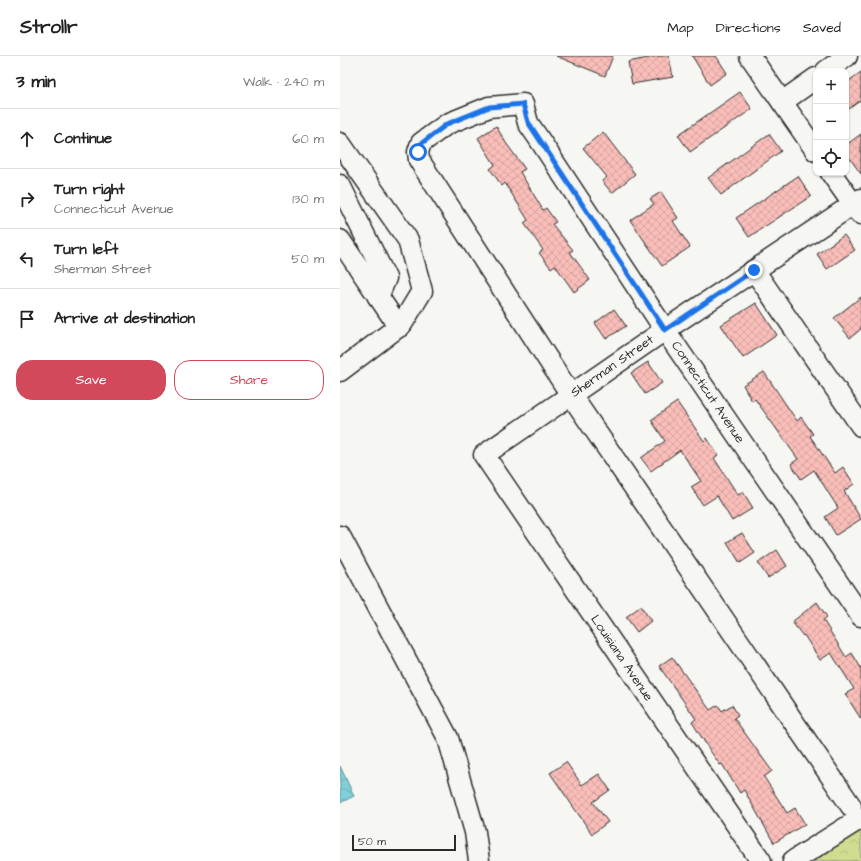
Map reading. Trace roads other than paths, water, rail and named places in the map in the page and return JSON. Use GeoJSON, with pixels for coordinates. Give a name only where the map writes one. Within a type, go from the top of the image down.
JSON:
{"type":"FeatureCollection","features":[{"type":"Feature","properties":{"kind":"street"},"geometry":{"type":"LineString","coordinates":[[750,56],[813,147]]}},
{"type":"Feature","properties":{"kind":"street"},"geometry":{"type":"LineString","coordinates":[[830,68],[848,56]]}},
{"type":"Feature","properties":{"kind":"street"},"geometry":{"type":"LineString","coordinates":[[782,102],[813,80]]}},
{"type":"Feature","properties":{"kind":"street","name":"Connecticut Avenue"},"geometry":{"type":"LineString","coordinates":[[571,395],[419,160],[418,152],[422,143],[447,124],[489,107],[523,104],[528,122],[665,330],[861,616]]}},
{"type":"Feature","properties":{"kind":"street"},"geometry":{"type":"LineString","coordinates":[[340,143],[408,240],[422,292],[399,327],[340,371]]}},
{"type":"Feature","properties":{"kind":"street"},"geometry":{"type":"LineString","coordinates":[[834,176],[858,206]]}},
{"type":"Feature","properties":{"kind":"street"},"geometry":{"type":"LineString","coordinates":[[340,185],[386,278],[378,297]]}},
{"type":"Feature","properties":{"kind":"street","name":"Sherman Street"},"geometry":{"type":"LineString","coordinates":[[484,455],[754,270],[858,206]]}},
{"type":"Feature","properties":{"kind":"street"},"geometry":{"type":"LineString","coordinates":[[340,240],[399,327]]}},
{"type":"Feature","properties":{"kind":"street"},"geometry":{"type":"LineString","coordinates":[[754,270],[861,426]]}},
{"type":"Feature","properties":{"kind":"street"},"geometry":{"type":"LineString","coordinates":[[571,395],[856,812],[794,861]]}},
{"type":"Feature","properties":{"kind":"street","name":"Louisiana Avenue"},"geometry":{"type":"LineString","coordinates":[[484,455],[761,861]]}},
{"type":"Feature","properties":{"kind":"street"},"geometry":{"type":"LineString","coordinates":[[340,536],[448,738],[475,832],[479,861]]}},
{"type":"Feature","properties":{"kind":"water"},"geometry":{"type":"Polygon","coordinates":[[[340,766],[354,796],[340,803],[340,766]]]}}]}
